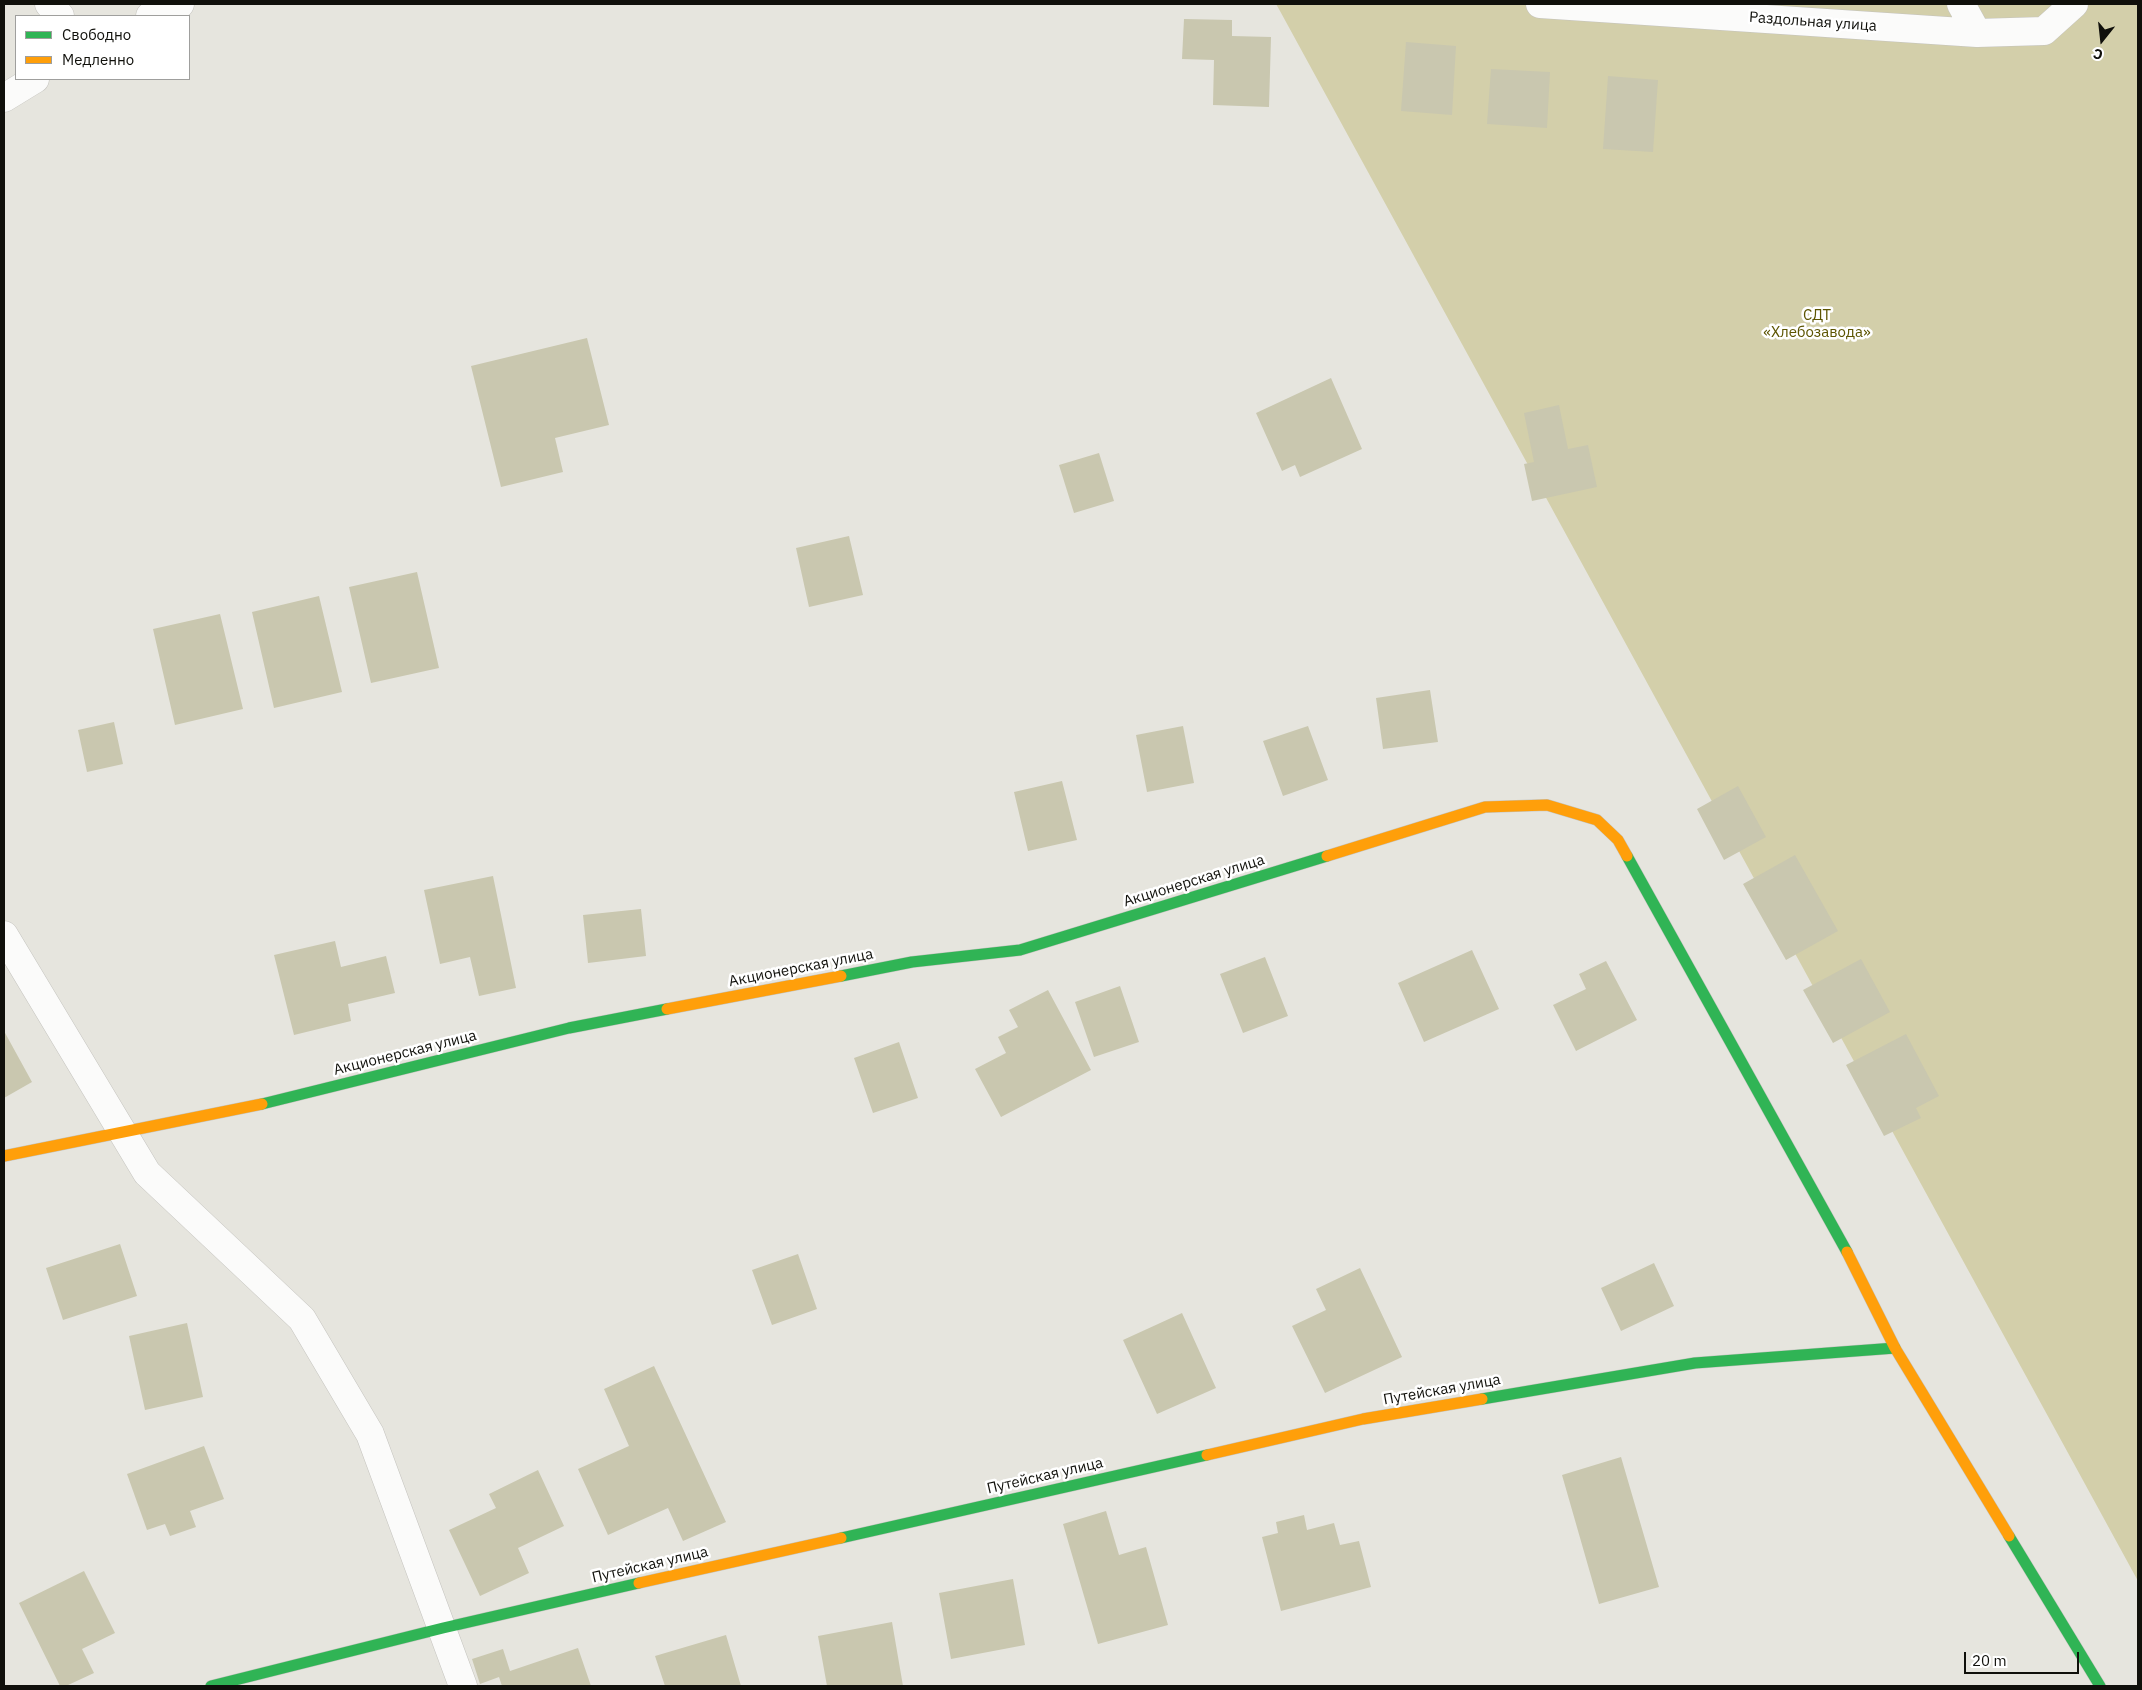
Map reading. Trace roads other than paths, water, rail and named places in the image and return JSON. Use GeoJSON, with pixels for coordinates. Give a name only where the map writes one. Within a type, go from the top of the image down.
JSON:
{"type":"FeatureCollection","features":[{"type":"Feature","properties":{"kind":"street"},"geometry":{"type":"LineString","coordinates":[[49,4],[59,15]]}},
{"type":"Feature","properties":{"kind":"street"},"geometry":{"type":"LineString","coordinates":[[152,15],[180,4]]}},
{"type":"Feature","properties":{"kind":"street","name":"Раздольная улица"},"geometry":{"type":"LineString","coordinates":[[1540,4],[1977,34],[2044,31],[2074,4]]}},
{"type":"Feature","properties":{"kind":"street"},"geometry":{"type":"LineString","coordinates":[[1961,4],[1977,34]]}},
{"type":"Feature","properties":{"kind":"street"},"geometry":{"type":"LineString","coordinates":[[4,98],[33,80]]}},
{"type":"Feature","properties":{"kind":"street","name":"Акционерская улица"},"geometry":{"type":"LineString","coordinates":[[4,1156],[246,1108],[569,1028],[912,962],[1020,950],[1485,808],[1547,805],[1597,820],[1618,840],[1854,1264],[1894,1348]]}},
{"type":"Feature","properties":{"kind":"street"},"geometry":{"type":"LineString","coordinates":[[4,935],[147,1173],[302,1319],[370,1434],[463,1686]]}},
{"type":"Feature","properties":{"kind":"street"},"geometry":{"type":"LineString","coordinates":[[1894,1348],[2100,1686]]}},
{"type":"Feature","properties":{"kind":"street","name":"Путейская улица"},"geometry":{"type":"LineString","coordinates":[[211,1686],[443,1628],[1363,1419],[1695,1363],[1894,1348]]}},
{"type":"Feature","properties":{"kind":"park label","name":"СДТ «Хлебозавода»"},"geometry":{"type":"Point","coordinates":[1817,324]}}]}
